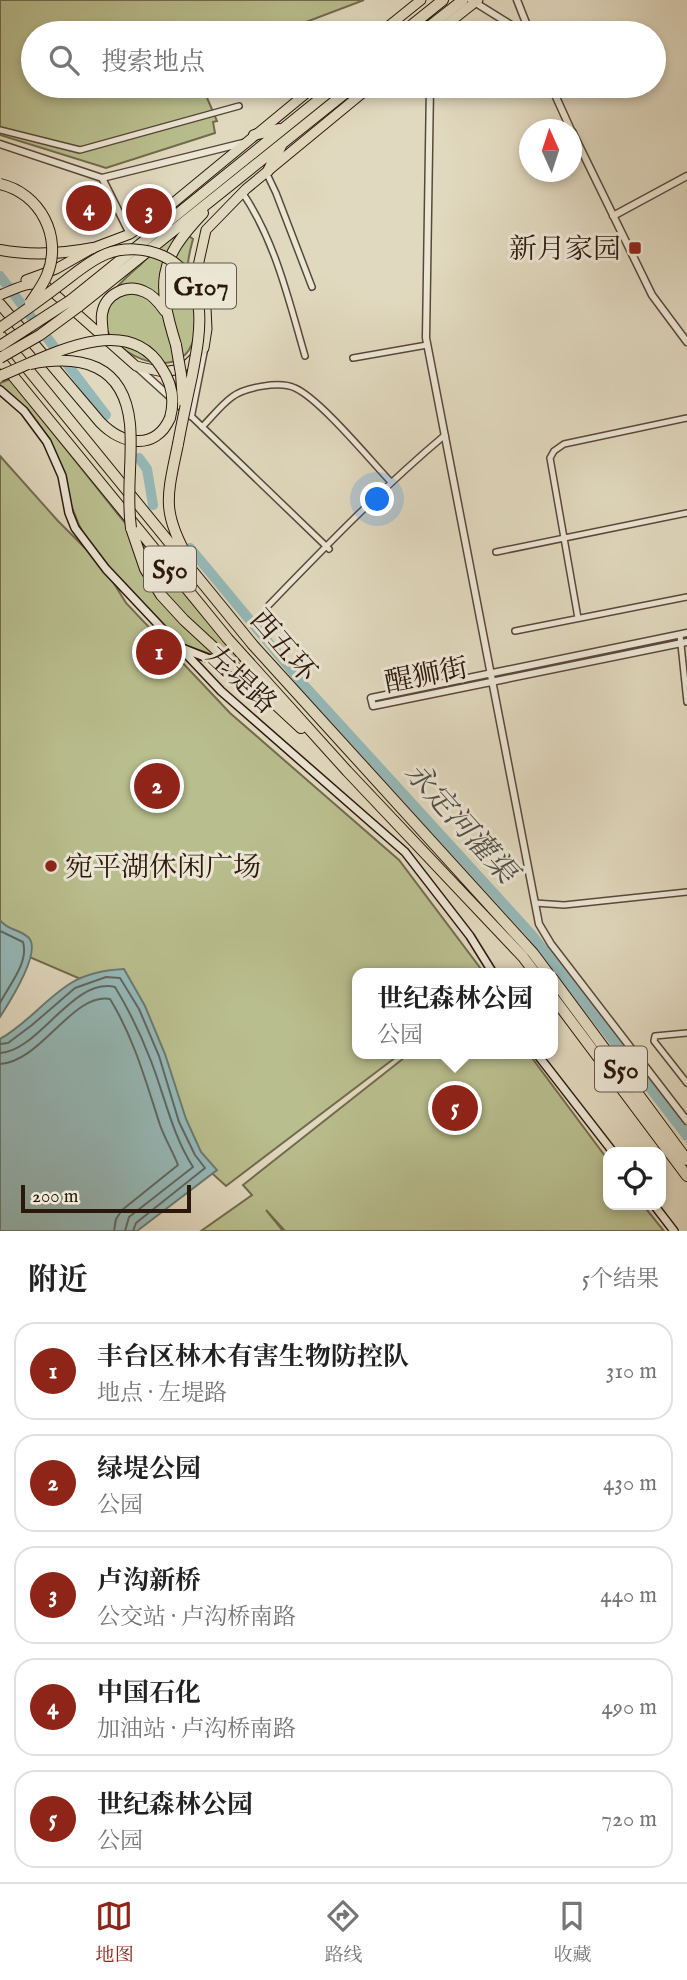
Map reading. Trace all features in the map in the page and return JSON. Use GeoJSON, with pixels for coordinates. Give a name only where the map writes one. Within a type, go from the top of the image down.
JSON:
{"type":"FeatureCollection","features":[{"type":"Feature","properties":{"kind":"highway"},"geometry":{"type":"LineString","coordinates":[[395,21],[421,0]]}},
{"type":"Feature","properties":{"kind":"highway"},"geometry":{"type":"LineString","coordinates":[[417,21],[443,0]]}},
{"type":"Feature","properties":{"kind":"highway"},"geometry":{"type":"LineString","coordinates":[[436,21],[463,0]]}},
{"type":"Feature","properties":{"kind":"highway"},"geometry":{"type":"LineString","coordinates":[[450,21],[474,1]]}},
{"type":"Feature","properties":{"kind":"highway"},"geometry":{"type":"LineString","coordinates":[[0,250],[51,254],[93,247],[130,234],[167,208],[300,98]]}},
{"type":"Feature","properties":{"kind":"highway"},"geometry":{"type":"LineString","coordinates":[[0,359],[40,335],[323,98]]}},
{"type":"Feature","properties":{"kind":"highway"},"geometry":{"type":"LineString","coordinates":[[254,135],[291,127],[336,98]]}},
{"type":"Feature","properties":{"kind":"highway","name":"G107"},"geometry":{"type":"LineString","coordinates":[[136,366],[152,371],[175,370],[188,364],[204,348],[207,318],[198,266],[206,230],[242,192],[356,98]]}},
{"type":"Feature","properties":{"kind":"highway"},"geometry":{"type":"LineString","coordinates":[[267,172],[291,127]]}},
{"type":"Feature","properties":{"kind":"highway"},"geometry":{"type":"LineString","coordinates":[[0,346],[74,304],[284,141]]}},
{"type":"Feature","properties":{"kind":"highway"},"geometry":{"type":"LineString","coordinates":[[0,184],[29,198],[42,213],[51,237],[52,257],[47,276],[25,310]]}},
{"type":"Feature","properties":{"kind":"highway"},"geometry":{"type":"LineString","coordinates":[[187,417],[176,345],[166,311],[164,284],[167,262],[189,227],[228,186]]}},
{"type":"Feature","properties":{"kind":"highway"},"geometry":{"type":"LineString","coordinates":[[0,293],[56,269],[93,247]]}},
{"type":"Feature","properties":{"kind":"highway"},"geometry":{"type":"LineString","coordinates":[[0,328],[83,268],[107,254],[119,251],[141,249],[170,260],[191,281],[200,311],[199,342],[187,417],[169,488],[170,522],[174,535],[205,587]]}},
{"type":"Feature","properties":{"kind":"highway"},"geometry":{"type":"LineString","coordinates":[[55,296],[52,282],[56,269]]}},
{"type":"Feature","properties":{"kind":"highway"},"geometry":{"type":"LineString","coordinates":[[30,281],[47,287],[136,366]]}},
{"type":"Feature","properties":{"kind":"highway"},"geometry":{"type":"LineString","coordinates":[[103,337],[102,312],[106,303],[117,292],[127,289],[146,292],[166,311]]}},
{"type":"Feature","properties":{"kind":"highway"},"geometry":{"type":"LineString","coordinates":[[0,304],[100,422],[113,434],[132,442],[149,439],[163,429],[170,418],[172,391],[160,364],[146,351],[125,341],[110,339],[85,342],[30,364],[0,376]]}},
{"type":"Feature","properties":{"kind":"highway","name":"西五环"},"geometry":{"type":"LineString","coordinates":[[0,335],[253,645],[544,968]]}},
{"type":"Feature","properties":{"kind":"highway","name":"西五环"},"geometry":{"type":"LineString","coordinates":[[0,359],[228,639],[531,968]]}},
{"type":"Feature","properties":{"kind":"highway"},"geometry":{"type":"LineString","coordinates":[[30,364],[65,359],[80,360],[104,372],[117,386],[126,405],[130,427],[128,501],[131,528],[145,569],[161,595],[347,771]]}},
{"type":"Feature","properties":{"kind":"highway","name":"S50"},"geometry":{"type":"LineString","coordinates":[[558,986],[687,1160]]}},
{"type":"Feature","properties":{"kind":"highway","name":"S50"},"geometry":{"type":"LineString","coordinates":[[558,1004],[687,1176]]}},
{"type":"Feature","properties":{"kind":"main road","name":"左堤路"},"geometry":{"type":"LineString","coordinates":[[0,390],[24,411],[47,442],[62,476],[69,513],[87,546],[221,691],[405,852],[470,936],[490,968]]}},
{"type":"Feature","properties":{"kind":"main road"},"geometry":{"type":"LineString","coordinates":[[178,647],[241,673]]}},
{"type":"Feature","properties":{"kind":"main road"},"geometry":{"type":"LineString","coordinates":[[541,1059],[609,1147]]}},
{"type":"Feature","properties":{"kind":"main road"},"geometry":{"type":"LineString","coordinates":[[658,1210],[674,1231]]}},
{"type":"Feature","properties":{"kind":"street"},"geometry":{"type":"LineString","coordinates":[[517,0],[523,21]]}},
{"type":"Feature","properties":{"kind":"street"},"geometry":{"type":"LineString","coordinates":[[474,1],[507,21]]}},
{"type":"Feature","properties":{"kind":"street"},"geometry":{"type":"LineString","coordinates":[[430,98],[427,345],[539,924],[551,944],[687,1121]]}},
{"type":"Feature","properties":{"kind":"street"},"geometry":{"type":"LineString","coordinates":[[556,98],[566,119]]}},
{"type":"Feature","properties":{"kind":"street"},"geometry":{"type":"LineString","coordinates":[[0,130],[80,150],[239,106]]}},
{"type":"Feature","properties":{"kind":"street"},"geometry":{"type":"LineString","coordinates":[[0,144],[102,178],[243,143]]}},
{"type":"Feature","properties":{"kind":"street"},"geometry":{"type":"LineString","coordinates":[[582,153],[652,295],[687,342]]}},
{"type":"Feature","properties":{"kind":"street"},"geometry":{"type":"LineString","coordinates":[[267,172],[312,287]]}},
{"type":"Feature","properties":{"kind":"street"},"geometry":{"type":"LineString","coordinates":[[613,216],[687,176]]}},
{"type":"Feature","properties":{"kind":"street"},"geometry":{"type":"LineString","coordinates":[[102,178],[130,234]]}},
{"type":"Feature","properties":{"kind":"street"},"geometry":{"type":"LineString","coordinates":[[242,192],[259,216],[305,356]]}},
{"type":"Feature","properties":{"kind":"street"},"geometry":{"type":"LineString","coordinates":[[353,359],[427,345]]}},
{"type":"Feature","properties":{"kind":"street"},"geometry":{"type":"LineString","coordinates":[[187,417],[204,348]]}},
{"type":"Feature","properties":{"kind":"street"},"geometry":{"type":"LineString","coordinates":[[136,366],[327,548]]}},
{"type":"Feature","properties":{"kind":"street"},"geometry":{"type":"LineString","coordinates":[[202,427],[233,396],[250,387],[295,388],[320,407],[391,482]]}},
{"type":"Feature","properties":{"kind":"street"},"geometry":{"type":"LineString","coordinates":[[578,618],[550,458],[554,451],[564,444],[687,418]]}},
{"type":"Feature","properties":{"kind":"street"},"geometry":{"type":"LineString","coordinates":[[268,606],[391,482],[445,435]]}},
{"type":"Feature","properties":{"kind":"street"},"geometry":{"type":"LineString","coordinates":[[496,552],[687,513]]}},
{"type":"Feature","properties":{"kind":"street"},"geometry":{"type":"LineString","coordinates":[[515,631],[687,597]]}},
{"type":"Feature","properties":{"kind":"street"},"geometry":{"type":"LineString","coordinates":[[683,634],[687,702]]}},
{"type":"Feature","properties":{"kind":"street","name":"醒狮街"},"geometry":{"type":"LineString","coordinates":[[683,634],[372,698],[373,706],[684,643]]}},
{"type":"Feature","properties":{"kind":"street"},"geometry":{"type":"LineString","coordinates":[[535,903],[564,905],[687,892]]}},
{"type":"Feature","properties":{"kind":"street"},"geometry":{"type":"LineString","coordinates":[[687,1033],[655,1036],[654,1041],[687,1083]]}},
{"type":"Feature","properties":{"kind":"green space"},"geometry":{"type":"Polygon","coordinates":[[[0,0],[364,0],[309,21],[21,21],[21,98],[207,98],[217,121],[213,122],[215,133],[106,168],[0,135],[0,0]]]}},
{"type":"Feature","properties":{"kind":"green space"},"geometry":{"type":"Polygon","coordinates":[[[186,234],[193,239],[188,265],[196,315],[192,344],[184,356],[172,362],[157,363],[142,359],[128,352],[107,331],[104,318],[107,302],[121,282],[160,246],[172,238],[186,234]]]}},
{"type":"Feature","properties":{"kind":"green space"},"geometry":{"type":"Polygon","coordinates":[[[10,379],[117,513],[245,666],[178,643],[111,571],[87,541],[79,525],[71,505],[65,473],[52,445],[27,410],[0,386],[0,383],[10,379]]]}},
{"type":"Feature","properties":{"kind":"green space"},"geometry":{"type":"Polygon","coordinates":[[[0,456],[103,566],[126,603],[230,713],[399,860],[480,968],[352,968],[352,1059],[393,1059],[226,1186],[171,1136],[118,995],[20,953],[0,927],[0,456]]]}},
{"type":"Feature","properties":{"kind":"green space"},"geometry":{"type":"Polygon","coordinates":[[[403,1059],[533,1059],[603,1153],[603,1210],[647,1210],[664,1231],[285,1231],[266,1210],[283,1231],[201,1231],[252,1195],[243,1185],[403,1059]]]}},
{"type":"Feature","properties":{"kind":"water"},"geometry":{"type":"Polygon","coordinates":[[[0,920],[28,937],[31,953],[23,977],[0,1017],[0,920]]]}},
{"type":"Feature","properties":{"kind":"water"},"geometry":{"type":"Polygon","coordinates":[[[124,969],[145,1006],[165,1054],[186,1119],[201,1152],[217,1170],[137,1231],[0,1231],[0,1039],[71,983],[97,973],[124,969]]]}},
{"type":"Feature","properties":{"kind":"waterway","name":"永定河灌渠"},"geometry":{"type":"LineString","coordinates":[[0,276],[106,415]]}},
{"type":"Feature","properties":{"kind":"waterway","name":"永定河灌渠"},"geometry":{"type":"LineString","coordinates":[[139,458],[147,469],[153,505]]}},
{"type":"Feature","properties":{"kind":"waterway","name":"永定河灌渠"},"geometry":{"type":"LineString","coordinates":[[190,548],[303,684],[532,935],[557,968]]}},
{"type":"Feature","properties":{"kind":"waterway","name":"永定河灌渠"},"geometry":{"type":"LineString","coordinates":[[558,969],[687,1136]]}},
{"type":"Feature","properties":{"kind":"place","name":"中国石化"},"geometry":{"type":"Point","coordinates":[89,208]}},
{"type":"Feature","properties":{"kind":"place","name":"卢沟新桥"},"geometry":{"type":"Point","coordinates":[149,211]}},
{"type":"Feature","properties":{"kind":"place","name":"新月家园"},"geometry":{"type":"Point","coordinates":[635,248]}},
{"type":"Feature","properties":{"kind":"place","name":"丰台区林木有害生物防控队"},"geometry":{"type":"Point","coordinates":[159,652]}},
{"type":"Feature","properties":{"kind":"place","name":"绿堤公园"},"geometry":{"type":"Point","coordinates":[157,786]}},
{"type":"Feature","properties":{"kind":"place","name":"宛平湖休闲广场"},"geometry":{"type":"Point","coordinates":[51,866]}},
{"type":"Feature","properties":{"kind":"place","name":"世纪森林公园"},"geometry":{"type":"Point","coordinates":[455,1108]}}]}
